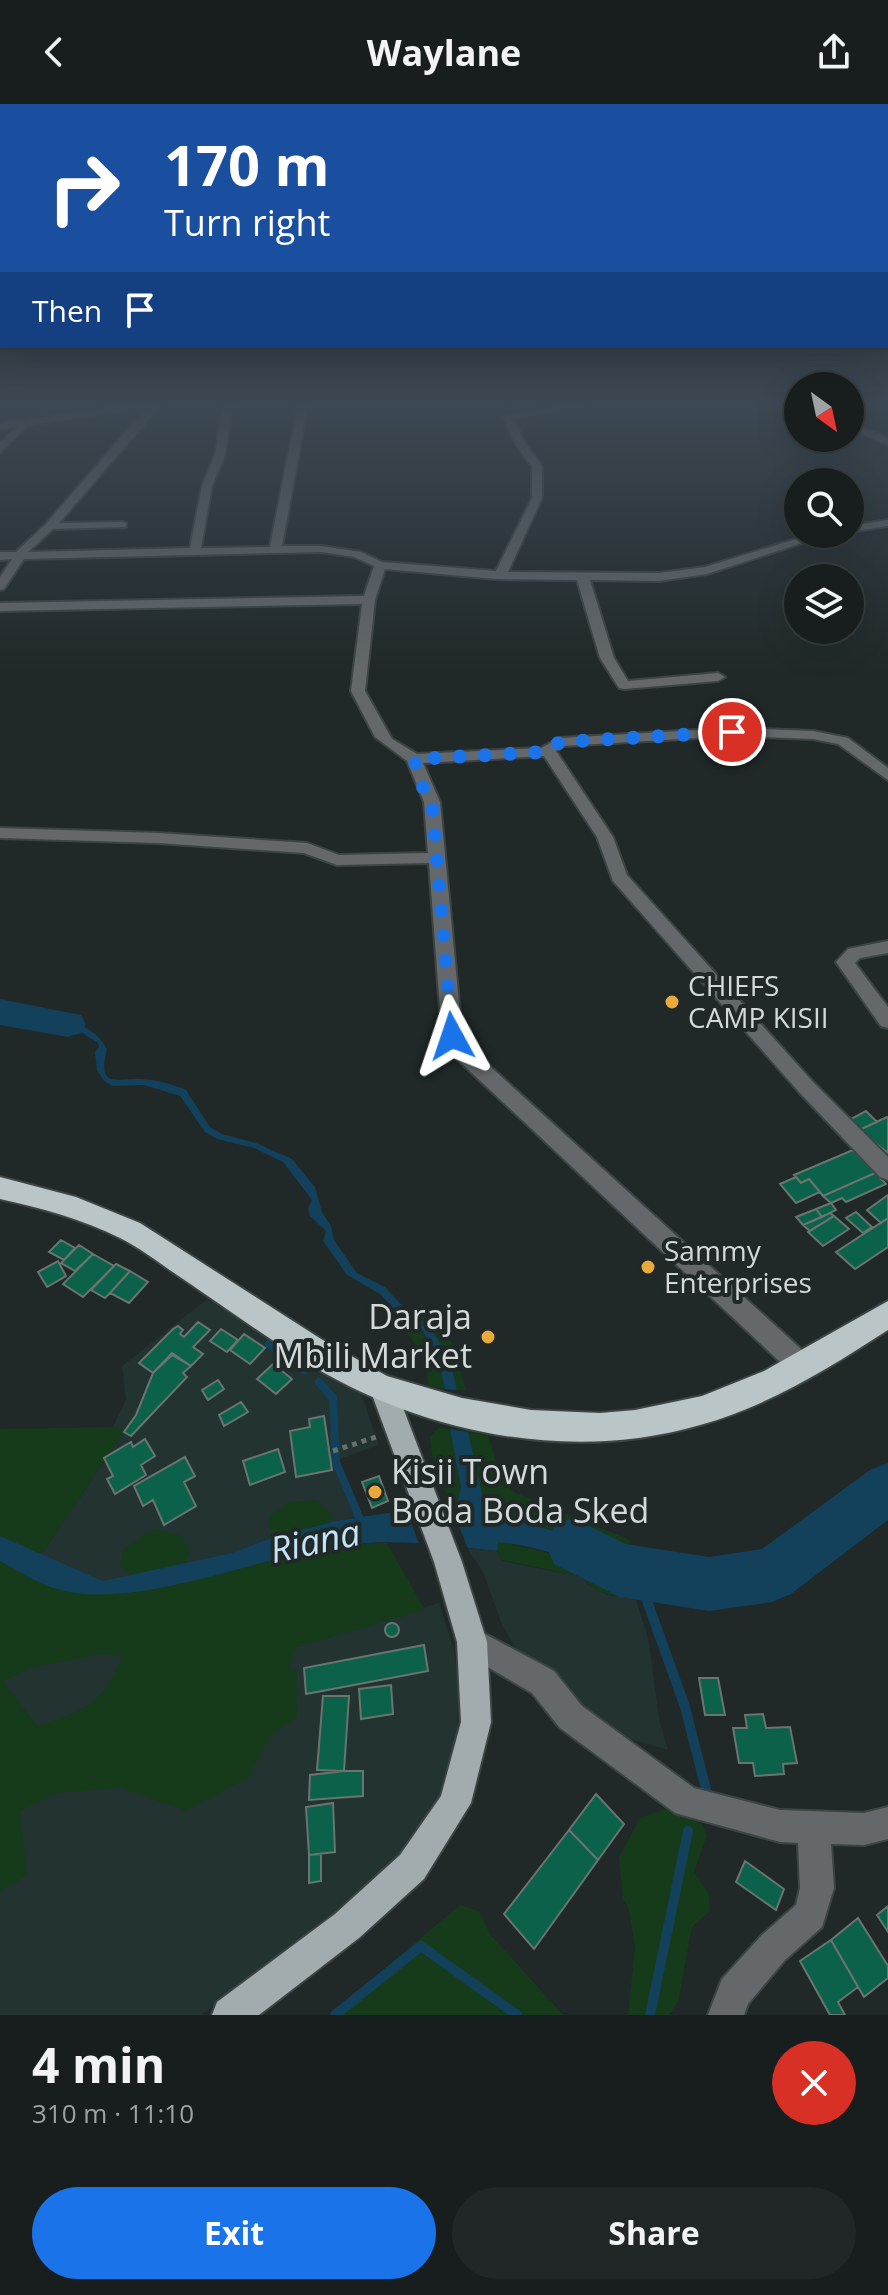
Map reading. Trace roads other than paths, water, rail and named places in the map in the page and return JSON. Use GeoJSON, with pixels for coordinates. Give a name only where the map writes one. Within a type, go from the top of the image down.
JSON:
{"type":"FeatureCollection","features":[{"type":"Feature","properties":{"kind":"highway"},"geometry":{"type":"LineString","coordinates":[[0,1188],[41,1197],[99,1216],[148,1240],[348,1372],[384,1392],[493,1420],[563,1428],[637,1425],[685,1417],[736,1399],[803,1367],[888,1314]]}},
{"type":"Feature","properties":{"kind":"main road"},"geometry":{"type":"LineString","coordinates":[[230,2015],[347,1926],[412,1867],[455,1803],[476,1722],[472,1642],[448,1562],[384,1392]]}},
{"type":"Feature","properties":{"kind":"street"},"geometry":{"type":"LineString","coordinates":[[0,586],[19,556],[79,493]]}},
{"type":"Feature","properties":{"kind":"street"},"geometry":{"type":"LineString","coordinates":[[195,550],[206,493]]}},
{"type":"Feature","properties":{"kind":"street"},"geometry":{"type":"LineString","coordinates":[[276,548],[286,493]]}},
{"type":"Feature","properties":{"kind":"street"},"geometry":{"type":"LineString","coordinates":[[500,575],[537,493]]}},
{"type":"Feature","properties":{"kind":"street"},"geometry":{"type":"LineString","coordinates":[[864,527],[888,523]]}},
{"type":"Feature","properties":{"kind":"street"},"geometry":{"type":"LineString","coordinates":[[50,526],[122,525]]}},
{"type":"Feature","properties":{"kind":"street"},"geometry":{"type":"LineString","coordinates":[[0,556],[276,548],[357,554],[380,565],[583,578],[659,577],[707,570],[784,546]]}},
{"type":"Feature","properties":{"kind":"street"},"geometry":{"type":"LineString","coordinates":[[380,565],[369,600],[358,691],[380,734],[414,759],[548,751],[560,742],[593,739],[732,732],[813,735],[843,741],[888,775]]}},
{"type":"Feature","properties":{"kind":"street"},"geometry":{"type":"LineString","coordinates":[[583,578],[607,658],[624,685],[718,677]]}},
{"type":"Feature","properties":{"kind":"street"},"geometry":{"type":"LineString","coordinates":[[0,607],[369,600]]}},
{"type":"Feature","properties":{"kind":"street"},"geometry":{"type":"LineString","coordinates":[[548,751],[605,837],[619,877],[806,1087],[888,1171]]}},
{"type":"Feature","properties":{"kind":"street"},"geometry":{"type":"LineString","coordinates":[[414,759],[423,787],[432,802],[452,1036],[464,1054],[803,1367]]}},
{"type":"Feature","properties":{"kind":"street"},"geometry":{"type":"LineString","coordinates":[[0,833],[158,838],[307,848],[337,860],[437,858]]}},
{"type":"Feature","properties":{"kind":"street"},"geometry":{"type":"LineString","coordinates":[[888,947],[854,953],[845,962],[888,1021]]}},
{"type":"Feature","properties":{"kind":"street"},"geometry":{"type":"LineString","coordinates":[[472,1642],[543,1682],[571,1717],[686,1802],[780,1826],[864,1829],[888,1823]]}},
{"type":"Feature","properties":{"kind":"street"},"geometry":{"type":"LineString","coordinates":[[726,2015],[735,1992],[773,1948],[810,1915],[817,1888],[814,1827]]}},
{"type":"Feature","properties":{"kind":"water"},"geometry":{"type":"Polygon","coordinates":[[[18,1016],[56,1018],[80,1025],[100,1039],[107,1049],[104,1062],[107,1076],[118,1080],[153,1080],[186,1090],[210,1127],[292,1159],[315,1187],[334,1240],[357,1273],[385,1287],[410,1314],[428,1323],[450,1360],[457,1390],[445,1389],[438,1356],[420,1327],[398,1313],[380,1294],[347,1275],[323,1241],[326,1231],[310,1216],[308,1208],[312,1200],[283,1162],[254,1148],[217,1139],[205,1132],[180,1096],[144,1085],[112,1086],[104,1081],[97,1070],[95,1052],[98,1043],[71,1026],[18,1016]]]}},
{"type":"Feature","properties":{"kind":"water"},"geometry":{"type":"Polygon","coordinates":[[[450,1429],[468,1432],[485,1506],[503,1516],[568,1535],[626,1557],[618,1576],[559,1555],[498,1542],[497,1551],[388,1542],[352,1544],[127,1593],[92,1594],[52,1588],[0,1561],[0,1536],[103,1581],[231,1553],[271,1538],[340,1520],[457,1503],[461,1488],[450,1429]]]}},
{"type":"Feature","properties":{"kind":"waterway"},"geometry":{"type":"LineString","coordinates":[[0,1012],[68,1024]]}},
{"type":"Feature","properties":{"kind":"waterway"},"geometry":{"type":"LineString","coordinates":[[269,1344],[304,1370]]}},
{"type":"Feature","properties":{"kind":"waterway"},"geometry":{"type":"LineString","coordinates":[[319,1382],[333,1398],[336,1462],[362,1524]]}},
{"type":"Feature","properties":{"kind":"waterway","name":"Riana"},"geometry":{"type":"LineString","coordinates":[[573,1545],[620,1570],[709,1584],[772,1575],[888,1488]]}},
{"type":"Feature","properties":{"kind":"waterway"},"geometry":{"type":"LineString","coordinates":[[641,1574],[645,1595],[685,1707],[706,1789]]}},
{"type":"Feature","properties":{"kind":"waterway"},"geometry":{"type":"LineString","coordinates":[[650,2015],[688,1831]]}},
{"type":"Feature","properties":{"kind":"waterway"},"geometry":{"type":"LineString","coordinates":[[335,2015],[421,1946],[517,2015]]}},
{"type":"Feature","properties":{"kind":"place","name":"CHIEFS CAMP KISII"},"geometry":{"type":"Point","coordinates":[672,1002]}},
{"type":"Feature","properties":{"kind":"place","name":"Sammy Enterprises"},"geometry":{"type":"Point","coordinates":[648,1267]}},
{"type":"Feature","properties":{"kind":"place","name":"Daraja Mbili Market"},"geometry":{"type":"Point","coordinates":[488,1337]}},
{"type":"Feature","properties":{"kind":"place","name":"Kisii Town Boda Boda Sked"},"geometry":{"type":"Point","coordinates":[375,1492]}}]}
